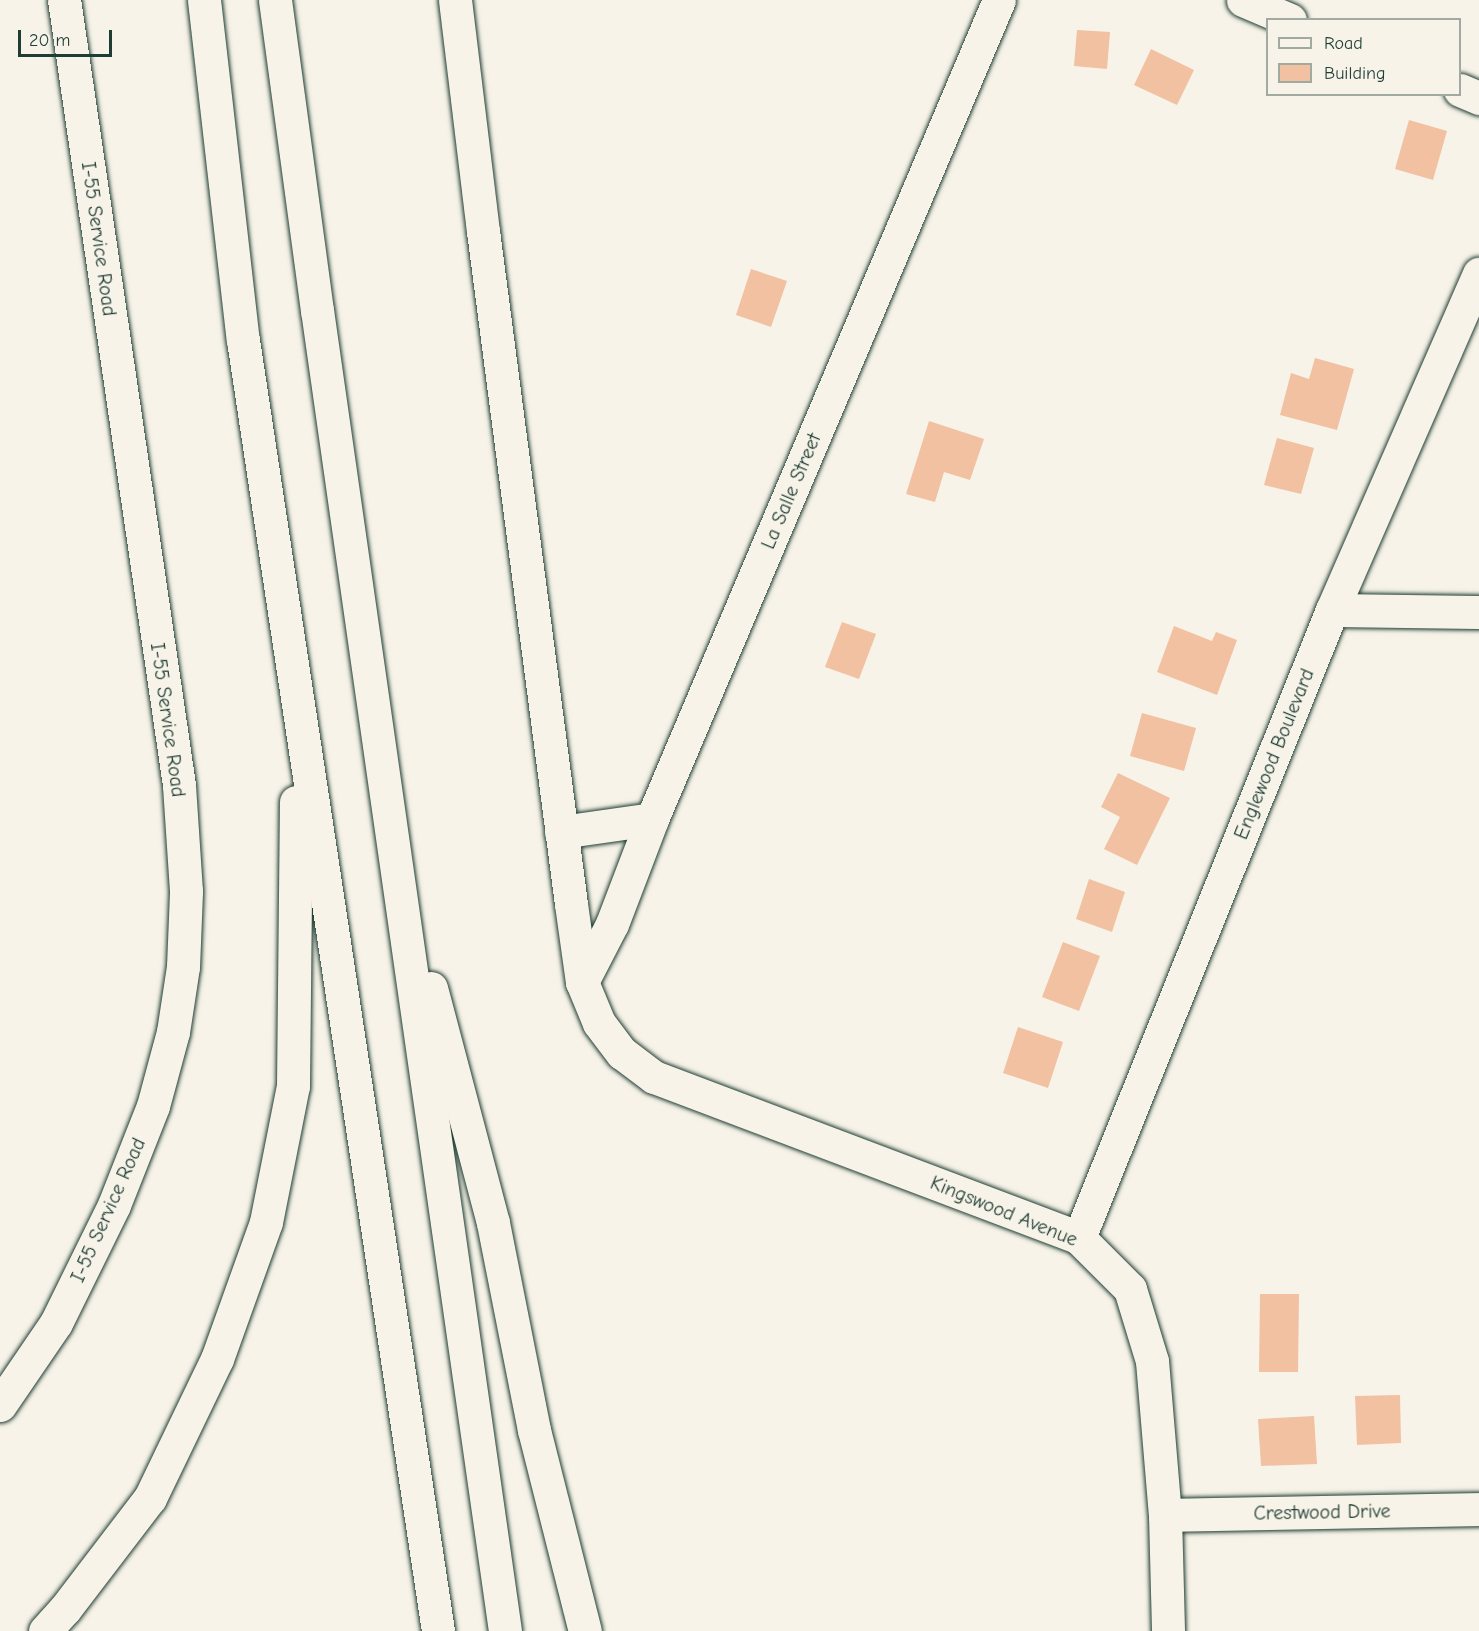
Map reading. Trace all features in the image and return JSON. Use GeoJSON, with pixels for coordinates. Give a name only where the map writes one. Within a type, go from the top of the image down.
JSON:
{"type":"FeatureCollection","features":[{"type":"Feature","properties":{"kind":"main road","name":"I-55 Service Road"},"geometry":{"type":"LineString","coordinates":[[0,1405],[56,1323],[114,1205],[153,1106],[173,1032],[183,967],[186,891],[179,785],[64,0]]}},
{"type":"Feature","properties":{"kind":"main road"},"geometry":{"type":"LineString","coordinates":[[204,0],[243,340],[438,1631]]}},
{"type":"Feature","properties":{"kind":"main road"},"geometry":{"type":"LineString","coordinates":[[275,0],[505,1631]]}},
{"type":"Feature","properties":{"kind":"main road"},"geometry":{"type":"LineString","coordinates":[[455,0],[582,982]]}},
{"type":"Feature","properties":{"kind":"main road","name":"La Salle Street"},"geometry":{"type":"LineString","coordinates":[[582,982],[612,924],[652,819],[999,0]]}},
{"type":"Feature","properties":{"kind":"main road"},"geometry":{"type":"LineString","coordinates":[[1243,0],[1285,18]]}},
{"type":"Feature","properties":{"kind":"main road"},"geometry":{"type":"LineString","coordinates":[[1461,90],[1479,98]]}},
{"type":"Feature","properties":{"kind":"main road","name":"Englewood Boulevard"},"geometry":{"type":"LineString","coordinates":[[1079,1238],[1332,610],[1479,274]]}},
{"type":"Feature","properties":{"kind":"main road"},"geometry":{"type":"LineString","coordinates":[[1332,610],[1479,612]]}},
{"type":"Feature","properties":{"kind":"main road"},"geometry":{"type":"LineString","coordinates":[[45,1631],[65,1609],[150,1498],[217,1359],[266,1222],[293,1086],[297,705]]}},
{"type":"Feature","properties":{"kind":"main road"},"geometry":{"type":"LineString","coordinates":[[561,832],[652,819]]}},
{"type":"Feature","properties":{"kind":"main road"},"geometry":{"type":"LineString","coordinates":[[392,840],[493,1223],[534,1430],[585,1631]]}},
{"type":"Feature","properties":{"kind":"main road","name":"Kingswood Avenue"},"geometry":{"type":"LineString","coordinates":[[582,982],[599,1023],[622,1053],[654,1077],[1079,1238],[1130,1289],[1152,1361],[1165,1515],[1168,1631]]}},
{"type":"Feature","properties":{"kind":"main road","name":"Crestwood Drive"},"geometry":{"type":"LineString","coordinates":[[1165,1515],[1479,1509]]}},
{"type":"Feature","properties":{"kind":"building"},"geometry":{"type":"Polygon","coordinates":[[[1077,30],[1110,32],[1107,69],[1074,66],[1077,30]]]}},
{"type":"Feature","properties":{"kind":"building"},"geometry":{"type":"Polygon","coordinates":[[[1151,49],[1194,70],[1177,105],[1134,85],[1151,49]]]}},
{"type":"Feature","properties":{"kind":"building"},"geometry":{"type":"Polygon","coordinates":[[[1409,120],[1447,131],[1433,180],[1395,169],[1409,120]]]}},
{"type":"Feature","properties":{"kind":"building"},"geometry":{"type":"Polygon","coordinates":[[[751,269],[787,281],[771,327],[736,315],[751,269]]]}},
{"type":"Feature","properties":{"kind":"building"},"geometry":{"type":"Polygon","coordinates":[[[1315,358],[1354,369],[1337,430],[1280,415],[1291,373],[1309,379],[1315,358]]]}},
{"type":"Feature","properties":{"kind":"building"},"geometry":{"type":"Polygon","coordinates":[[[929,421],[984,439],[970,480],[944,472],[935,502],[906,494],[929,421]]]}},
{"type":"Feature","properties":{"kind":"building"},"geometry":{"type":"Polygon","coordinates":[[[1277,438],[1314,448],[1301,494],[1264,485],[1277,438]]]}},
{"type":"Feature","properties":{"kind":"building"},"geometry":{"type":"Polygon","coordinates":[[[842,622],[876,634],[859,679],[825,667],[842,622]]]}},
{"type":"Feature","properties":{"kind":"building"},"geometry":{"type":"Polygon","coordinates":[[[1174,626],[1212,641],[1216,632],[1237,640],[1217,695],[1157,672],[1174,626]]]}},
{"type":"Feature","properties":{"kind":"building"},"geometry":{"type":"Polygon","coordinates":[[[1142,713],[1196,728],[1184,771],[1130,756],[1142,713]]]}},
{"type":"Feature","properties":{"kind":"building"},"geometry":{"type":"Polygon","coordinates":[[[1118,773],[1170,798],[1137,865],[1104,849],[1120,817],[1101,807],[1118,773]]]}},
{"type":"Feature","properties":{"kind":"building"},"geometry":{"type":"Polygon","coordinates":[[[1089,879],[1125,892],[1112,932],[1076,919],[1089,879]]]}},
{"type":"Feature","properties":{"kind":"building"},"geometry":{"type":"Polygon","coordinates":[[[1063,942],[1100,956],[1079,1011],[1042,997],[1063,942]]]}},
{"type":"Feature","properties":{"kind":"building"},"geometry":{"type":"Polygon","coordinates":[[[1018,1027],[1063,1042],[1048,1088],[1003,1073],[1018,1027]]]}},
{"type":"Feature","properties":{"kind":"building"},"geometry":{"type":"Polygon","coordinates":[[[1260,1294],[1299,1294],[1298,1372],[1259,1372],[1260,1294]]]}},
{"type":"Feature","properties":{"kind":"building"},"geometry":{"type":"Polygon","coordinates":[[[1400,1395],[1401,1443],[1357,1445],[1355,1396],[1400,1395]]]}},
{"type":"Feature","properties":{"kind":"building"},"geometry":{"type":"Polygon","coordinates":[[[1314,1416],[1317,1464],[1261,1466],[1258,1419],[1314,1416]]]}}]}
